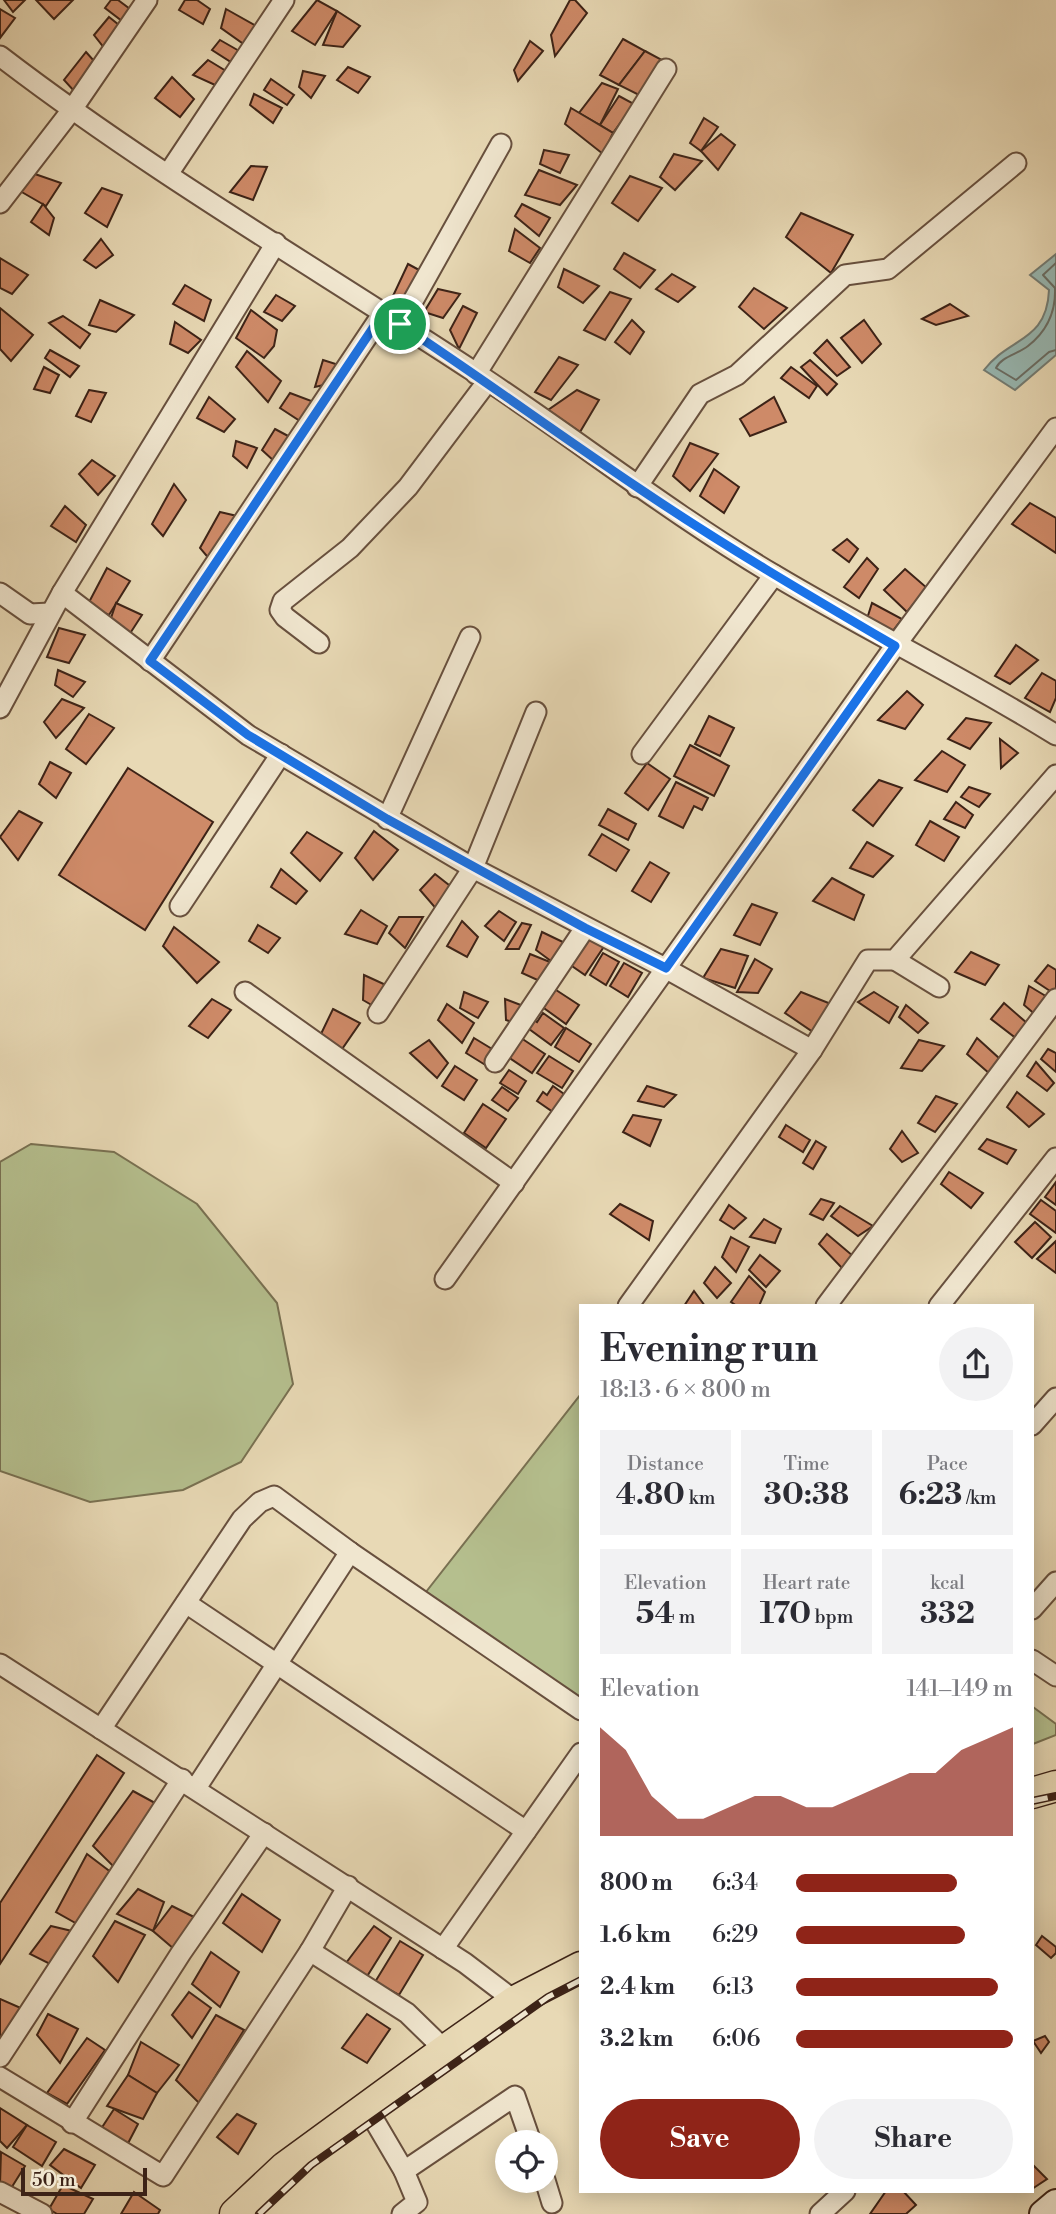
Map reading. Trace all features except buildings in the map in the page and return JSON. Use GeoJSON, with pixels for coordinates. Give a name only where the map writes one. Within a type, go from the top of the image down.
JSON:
{"type":"FeatureCollection","features":[{"type":"Feature","properties":{"kind":"main road"},"geometry":{"type":"LineString","coordinates":[[1034,1792],[1056,1786]]}},
{"type":"Feature","properties":{"kind":"main road"},"geometry":{"type":"LineString","coordinates":[[235,2214],[285,2168],[445,2049],[515,2001],[579,1968]]}},
{"type":"Feature","properties":{"kind":"street"},"geometry":{"type":"LineString","coordinates":[[0,203],[71,111],[146,0]]}},
{"type":"Feature","properties":{"kind":"street"},"geometry":{"type":"LineString","coordinates":[[168,174],[284,0]]}},
{"type":"Feature","properties":{"kind":"street"},"geometry":{"type":"LineString","coordinates":[[0,56],[71,111],[482,378],[637,487],[774,575],[895,646],[1011,707],[1056,735]]}},
{"type":"Feature","properties":{"kind":"street"},"geometry":{"type":"LineString","coordinates":[[319,643],[285,617],[280,610],[283,601],[350,548],[408,487],[482,378],[666,69]]}},
{"type":"Feature","properties":{"kind":"street"},"geometry":{"type":"LineString","coordinates":[[400,324],[502,145]]}},
{"type":"Feature","properties":{"kind":"street"},"geometry":{"type":"LineString","coordinates":[[637,487],[700,394],[737,375],[845,275],[888,269],[1016,163]]}},
{"type":"Feature","properties":{"kind":"street"},"geometry":{"type":"LineString","coordinates":[[0,708],[50,613],[276,243]]}},
{"type":"Feature","properties":{"kind":"street"},"geometry":{"type":"LineString","coordinates":[[150,661],[383,313]]}},
{"type":"Feature","properties":{"kind":"street"},"geometry":{"type":"LineString","coordinates":[[445,1279],[895,646],[1056,429]]}},
{"type":"Feature","properties":{"kind":"street"},"geometry":{"type":"LineString","coordinates":[[642,754],[774,575]]}},
{"type":"Feature","properties":{"kind":"street"},"geometry":{"type":"LineString","coordinates":[[0,593],[30,614],[50,613]]}},
{"type":"Feature","properties":{"kind":"street"},"geometry":{"type":"LineString","coordinates":[[62,593],[248,735],[473,868],[666,968],[812,1050]]}},
{"type":"Feature","properties":{"kind":"street"},"geometry":{"type":"LineString","coordinates":[[387,819],[470,637]]}},
{"type":"Feature","properties":{"kind":"street"},"geometry":{"type":"LineString","coordinates":[[378,1013],[473,868],[536,712]]}},
{"type":"Feature","properties":{"kind":"street"},"geometry":{"type":"LineString","coordinates":[[180,906],[281,754]]}},
{"type":"Feature","properties":{"kind":"street"},"geometry":{"type":"LineString","coordinates":[[895,960],[1056,775]]}},
{"type":"Feature","properties":{"kind":"street"},"geometry":{"type":"LineString","coordinates":[[495,1062],[585,928]]}},
{"type":"Feature","properties":{"kind":"street"},"geometry":{"type":"LineString","coordinates":[[629,1304],[812,1050],[868,960],[895,960],[939,987]]}},
{"type":"Feature","properties":{"kind":"street"},"geometry":{"type":"LineString","coordinates":[[245,992],[514,1183]]}},
{"type":"Feature","properties":{"kind":"street"},"geometry":{"type":"LineString","coordinates":[[827,1304],[1056,999]]}},
{"type":"Feature","properties":{"kind":"street"},"geometry":{"type":"LineString","coordinates":[[941,1304],[1056,1158]]}},
{"type":"Feature","properties":{"kind":"street"},"geometry":{"type":"LineString","coordinates":[[1034,1423],[1056,1398]]}},
{"type":"Feature","properties":{"kind":"street"},"geometry":{"type":"LineString","coordinates":[[101,1729],[242,1519],[260,1502],[274,1496],[350,1552],[579,1709]]}},
{"type":"Feature","properties":{"kind":"street"},"geometry":{"type":"LineString","coordinates":[[0,2057],[189,1784],[278,1662],[350,1552]]}},
{"type":"Feature","properties":{"kind":"street"},"geometry":{"type":"LineString","coordinates":[[1034,1607],[1056,1582]]}},
{"type":"Feature","properties":{"kind":"street"},"geometry":{"type":"LineString","coordinates":[[186,1603],[278,1662],[526,1831]]}},
{"type":"Feature","properties":{"kind":"street"},"geometry":{"type":"LineString","coordinates":[[1034,1661],[1056,1676]]}},
{"type":"Feature","properties":{"kind":"street"},"geometry":{"type":"LineString","coordinates":[[0,1664],[348,1886],[515,2001]]}},
{"type":"Feature","properties":{"kind":"street"},"geometry":{"type":"LineString","coordinates":[[443,1949],[579,1756]]}},
{"type":"Feature","properties":{"kind":"street"},"geometry":{"type":"LineString","coordinates":[[72,2123],[181,1953],[264,1833]]}},
{"type":"Feature","properties":{"kind":"street"},"geometry":{"type":"LineString","coordinates":[[0,2077],[163,2176],[310,1951],[348,1886]]}},
{"type":"Feature","properties":{"kind":"street"},"geometry":{"type":"LineString","coordinates":[[310,1951],[407,2013],[445,2049]]}},
{"type":"Feature","properties":{"kind":"street"},"geometry":{"type":"LineString","coordinates":[[404,2171],[515,2096],[527,2130]]}},
{"type":"Feature","properties":{"kind":"street"},"geometry":{"type":"LineString","coordinates":[[374,2120],[404,2171],[417,2202],[402,2214]]}},
{"type":"Feature","properties":{"kind":"street"},"geometry":{"type":"LineString","coordinates":[[549,2193],[552,2203]]}},
{"type":"Feature","properties":{"kind":"street"},"geometry":{"type":"LineString","coordinates":[[820,2214],[843,2193]]}},
{"type":"Feature","properties":{"kind":"street"},"geometry":{"type":"LineString","coordinates":[[3,2200],[42,2214]]}},
{"type":"Feature","properties":{"kind":"street"},"geometry":{"type":"LineString","coordinates":[[1043,2214],[1056,2203]]}},
{"type":"Feature","properties":{"kind":"green space"},"geometry":{"type":"Polygon","coordinates":[[[31,1144],[114,1152],[197,1204],[277,1303],[293,1384],[241,1462],[183,1490],[90,1502],[0,1471],[0,1162],[31,1144]]]}},
{"type":"Feature","properties":{"kind":"green space"},"geometry":{"type":"Polygon","coordinates":[[[579,1397],[579,1720],[415,1606],[579,1397]]]}},
{"type":"Feature","properties":{"kind":"green space"},"geometry":{"type":"Polygon","coordinates":[[[1034,1708],[1056,1724],[1056,1735],[1034,1744],[1034,1708]]]}},
{"type":"Feature","properties":{"kind":"water"},"geometry":{"type":"Polygon","coordinates":[[[1056,254],[1056,355],[1015,390],[984,370],[1042,320],[1049,290],[1030,275],[1056,254]]]}},
{"type":"Feature","properties":{"kind":"railway"},"geometry":{"type":"LineString","coordinates":[[1034,1801],[1056,1796]]}},
{"type":"Feature","properties":{"kind":"railway"},"geometry":{"type":"LineString","coordinates":[[259,2214],[311,2165],[548,1997],[579,1981]]}},
{"type":"Feature","properties":{"kind":"route"},"geometry":{"type":"LineString","coordinates":[[383,313],[400,324],[637,487],[774,575],[895,646],[666,968],[585,928],[387,819],[248,735],[150,661],[383,313]]}}]}
